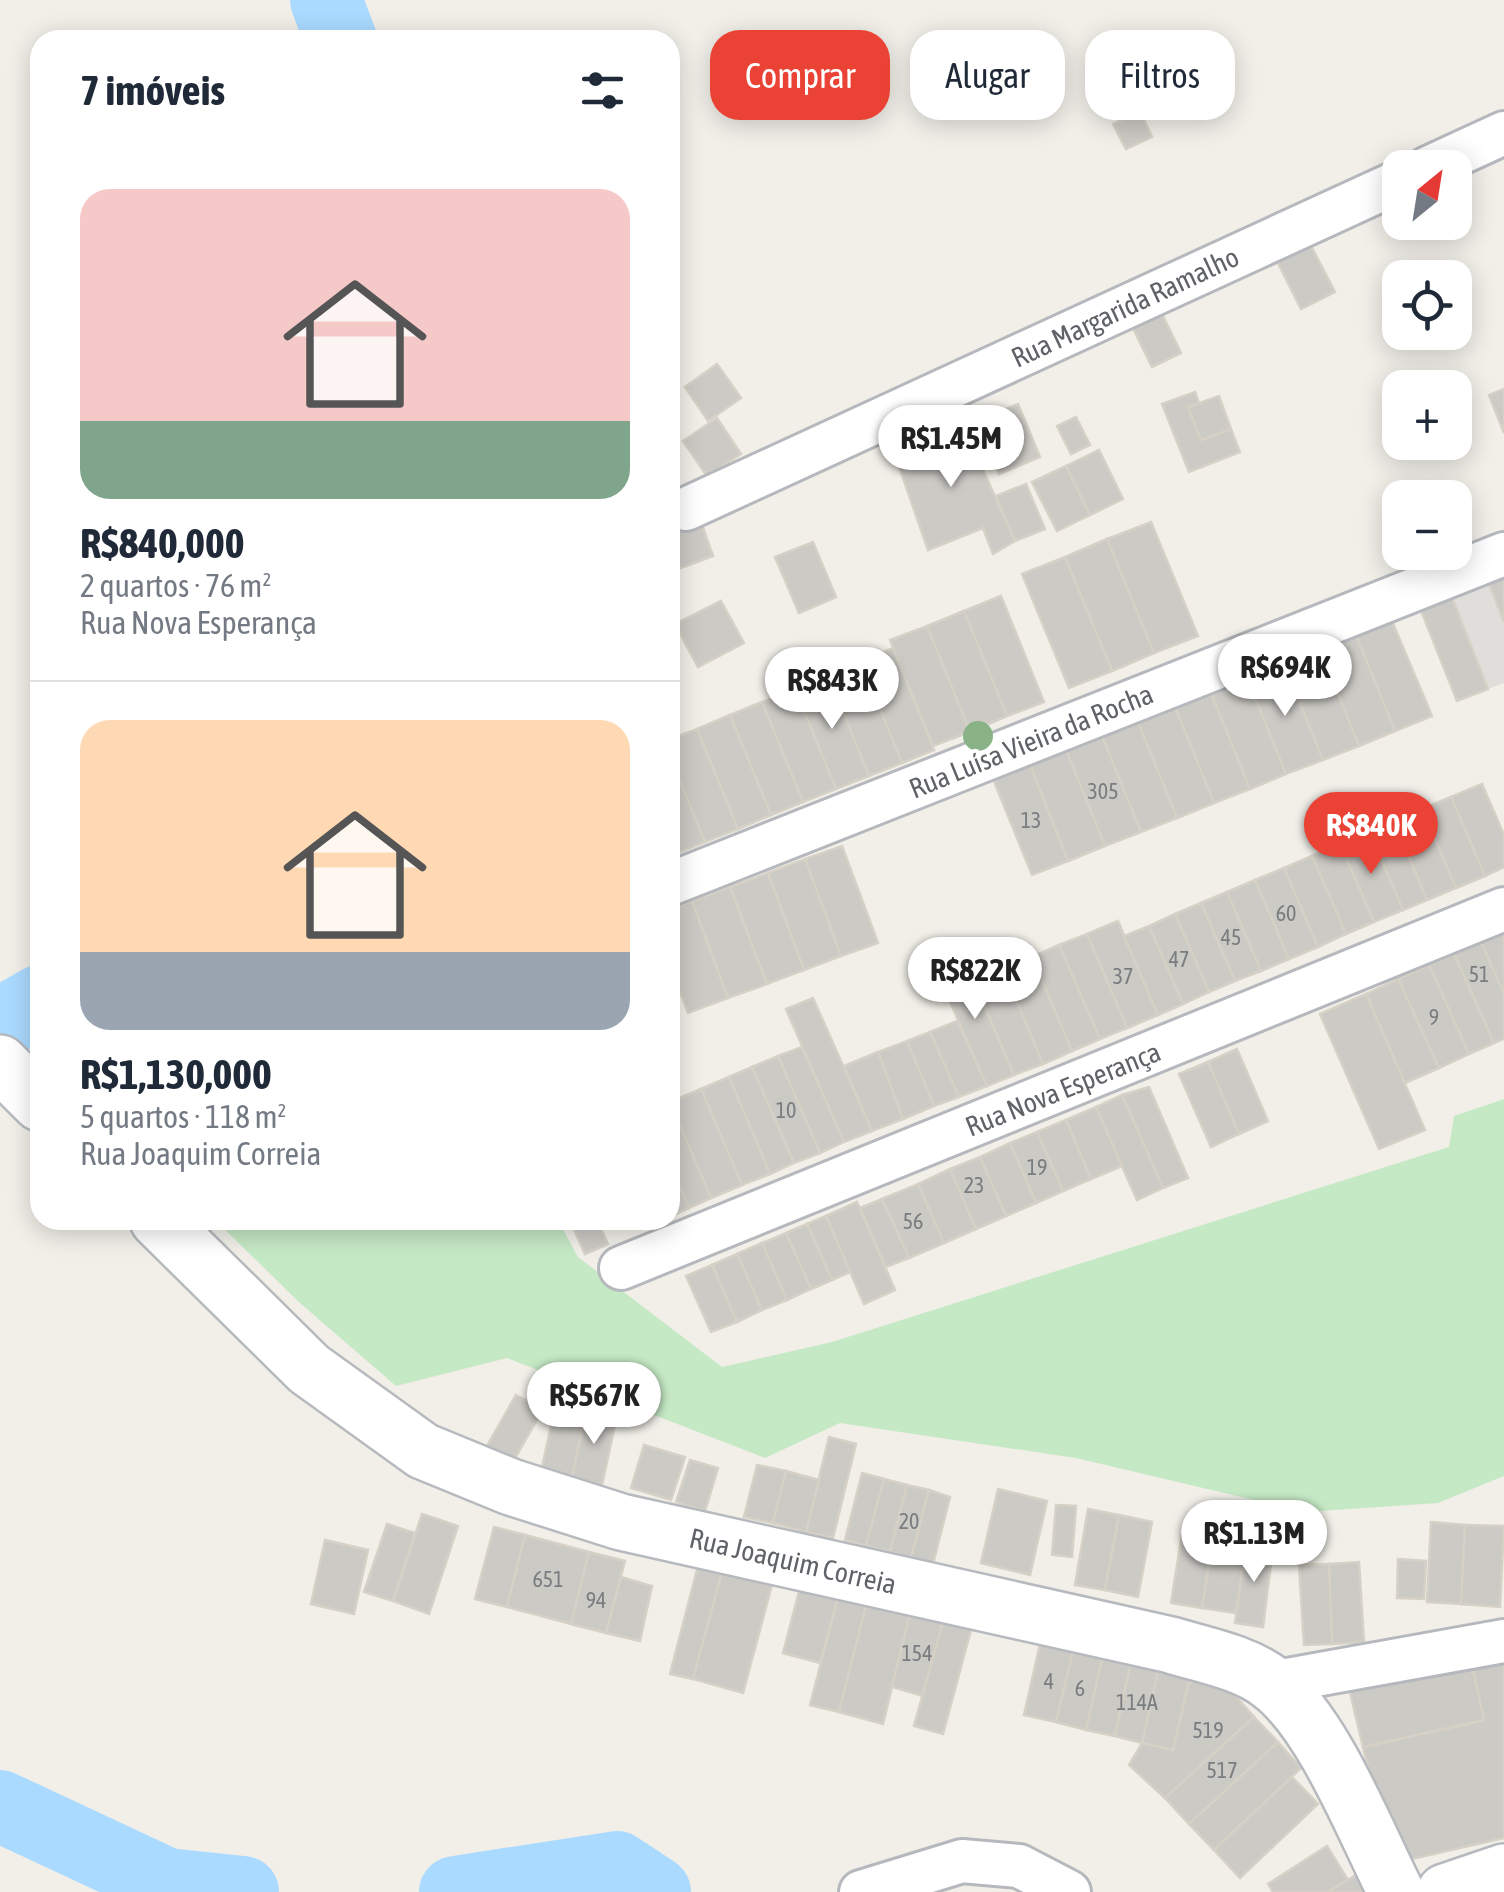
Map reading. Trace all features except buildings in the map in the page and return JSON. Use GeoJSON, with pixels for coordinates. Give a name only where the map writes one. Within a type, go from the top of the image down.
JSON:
{"type":"FeatureCollection","features":[{"type":"Feature","properties":{"kind":"street"},"geometry":{"type":"LineString","coordinates":[[1467,150],[1504,133]]}},
{"type":"Feature","properties":{"kind":"street","name":"Rua Margarida Ramalho"},"geometry":{"type":"LineString","coordinates":[[686,509],[1382,188]]}},
{"type":"Feature","properties":{"kind":"street","name":"Rua Luísa Vieira da Rocha"},"geometry":{"type":"LineString","coordinates":[[680,880],[1504,554]]}},
{"type":"Feature","properties":{"kind":"street","name":"Rua Nova Esperança"},"geometry":{"type":"LineString","coordinates":[[622,1268],[1504,909]]}},
{"type":"Feature","properties":{"kind":"street","name":"Rua Joaquim Correia"},"geometry":{"type":"LineString","coordinates":[[168,1230],[309,1368],[423,1451],[511,1487],[622,1522],[1171,1645],[1234,1664],[1271,1683],[1312,1727],[1396,1892]]}},
{"type":"Feature","properties":{"kind":"street"},"geometry":{"type":"LineString","coordinates":[[1271,1683],[1504,1642]]}},
{"type":"Feature","properties":{"kind":"street"},"geometry":{"type":"LineString","coordinates":[[862,1892],[962,1861],[1020,1866],[1069,1892]]}},
{"type":"Feature","properties":{"kind":"street"},"geometry":{"type":"LineString","coordinates":[[1445,1892],[1504,1872]]}},
{"type":"Feature","properties":{"kind":"shaded area"},"geometry":{"type":"Polygon","coordinates":[[[1488,581],[1504,622],[1504,683],[1488,689],[1451,595],[1488,581]]]}},
{"type":"Feature","properties":{"kind":"green space"},"geometry":{"type":"Polygon","coordinates":[[[1504,1099],[1504,1476],[1438,1503],[1305,1512],[1076,1458],[840,1423],[765,1458],[507,1358],[396,1386],[300,1303],[225,1230],[563,1230],[578,1257],[722,1367],[832,1342],[1449,1147],[1454,1116],[1504,1099]]]}},
{"type":"Feature","properties":{"kind":"waterway"},"geometry":{"type":"LineString","coordinates":[[326,0],[337,30]]}},
{"type":"Feature","properties":{"kind":"waterway"},"geometry":{"type":"LineString","coordinates":[[0,1024],[30,1007]]}},
{"type":"Feature","properties":{"kind":"waterway"},"geometry":{"type":"LineString","coordinates":[[0,1806],[167,1884],[243,1892]]}},
{"type":"Feature","properties":{"kind":"waterway"},"geometry":{"type":"LineString","coordinates":[[455,1892],[617,1867],[655,1892]]}}]}
